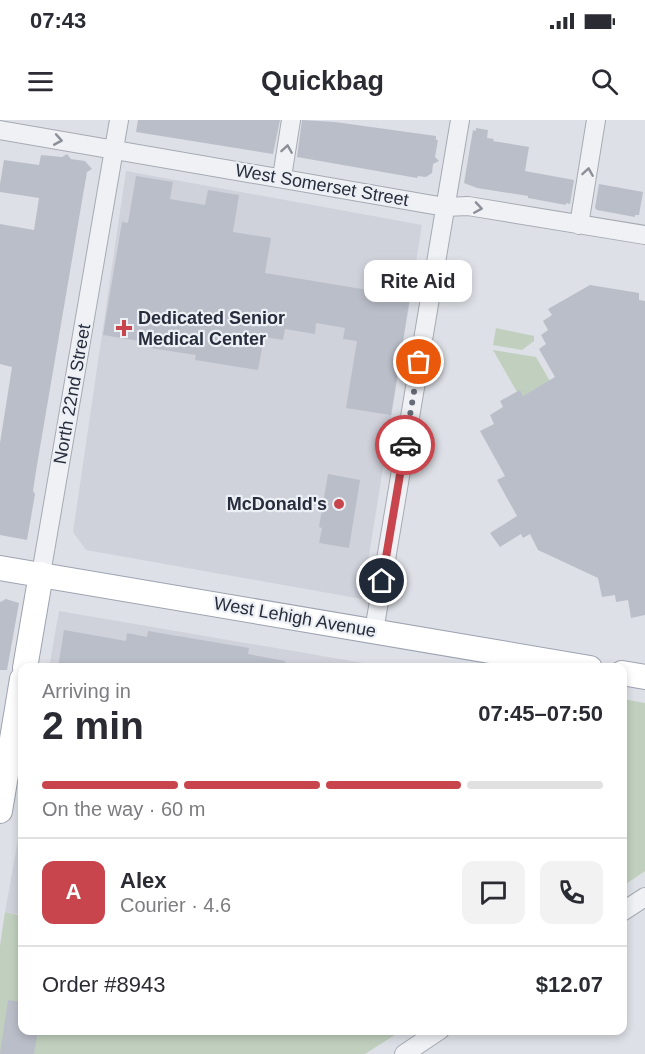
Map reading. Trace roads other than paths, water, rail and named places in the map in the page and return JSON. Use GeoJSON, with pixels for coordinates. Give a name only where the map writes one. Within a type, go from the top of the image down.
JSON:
{"type":"FeatureCollection","features":[{"type":"Feature","properties":{"kind":"main road","name":"West Lehigh Avenue"},"geometry":{"type":"LineString","coordinates":[[0,568],[561,663]]}},
{"type":"Feature","properties":{"kind":"main road","name":"North 22nd Street"},"geometry":{"type":"LineString","coordinates":[[26,663],[41,574]]}},
{"type":"Feature","properties":{"kind":"main road"},"geometry":{"type":"LineString","coordinates":[[627,674],[645,677]]}},
{"type":"Feature","properties":{"kind":"main road"},"geometry":{"type":"LineString","coordinates":[[0,811],[5,742],[18,694]]}},
{"type":"Feature","properties":{"kind":"street","name":"North 22nd Street"},"geometry":{"type":"LineString","coordinates":[[41,574],[119,120]]}},
{"type":"Feature","properties":{"kind":"street"},"geometry":{"type":"LineString","coordinates":[[282,177],[291,120]]}},
{"type":"Feature","properties":{"kind":"street"},"geometry":{"type":"LineString","coordinates":[[374,631],[460,120]]}},
{"type":"Feature","properties":{"kind":"street"},"geometry":{"type":"LineString","coordinates":[[579,225],[596,120]]}},
{"type":"Feature","properties":{"kind":"street","name":"West Somerset Street"},"geometry":{"type":"LineString","coordinates":[[0,130],[445,207],[468,206],[645,235]]}},
{"type":"Feature","properties":{"kind":"street"},"geometry":{"type":"LineString","coordinates":[[627,909],[645,897]]}},
{"type":"Feature","properties":{"kind":"street"},"geometry":{"type":"LineString","coordinates":[[404,1054],[432,1035]]}},
{"type":"Feature","properties":{"kind":"place","name":"Dedicated Senior Medical Center"},"geometry":{"type":"Point","coordinates":[124,328]}},
{"type":"Feature","properties":{"kind":"place","name":"Rite Aid"},"geometry":{"type":"Point","coordinates":[419,362]}},
{"type":"Feature","properties":{"kind":"place","name":"McDonald's"},"geometry":{"type":"Point","coordinates":[339,504]}}]}
